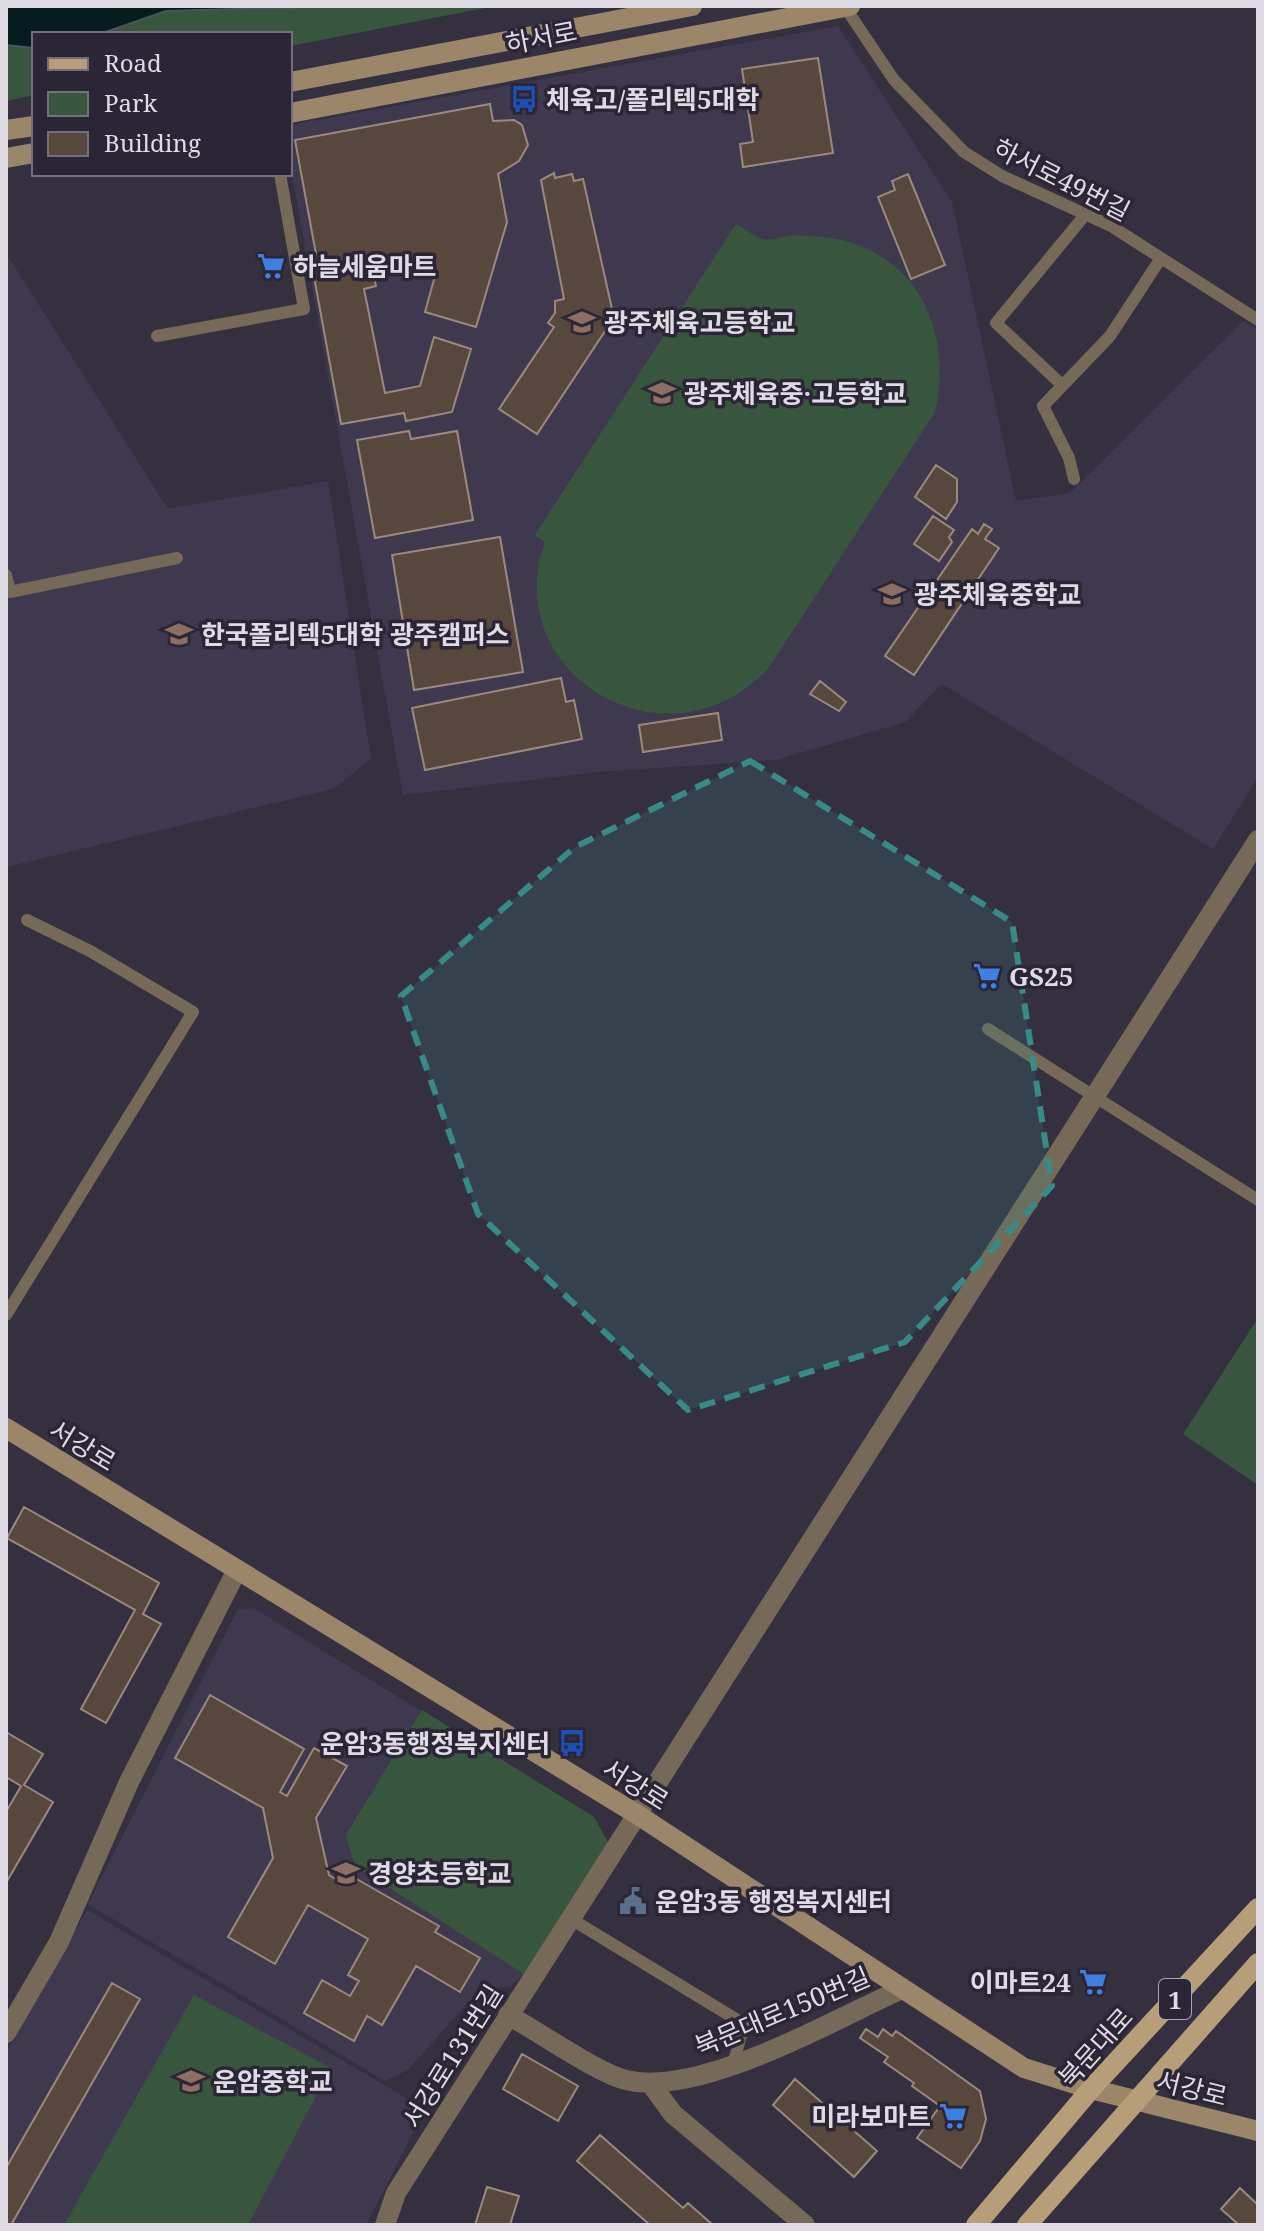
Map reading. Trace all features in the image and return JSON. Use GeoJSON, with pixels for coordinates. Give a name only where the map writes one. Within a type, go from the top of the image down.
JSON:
{"type":"FeatureCollection","features":[{"type":"Feature","properties":{"kind":"main road","name":"하서로"},"geometry":{"type":"LineString","coordinates":[[292,82],[692,6]]}},
{"type":"Feature","properties":{"kind":"main road","name":"하서로"},"geometry":{"type":"LineString","coordinates":[[292,113],[847,7]]}},
{"type":"Feature","properties":{"kind":"main road"},"geometry":{"type":"LineString","coordinates":[[6,130],[32,126]]}},
{"type":"Feature","properties":{"kind":"main road"},"geometry":{"type":"LineString","coordinates":[[6,158],[32,153]]}},
{"type":"Feature","properties":{"kind":"main road","name":"서강로"},"geometry":{"type":"LineString","coordinates":[[6,1428],[638,1815],[1024,2068],[1091,2089],[1258,2131]]}},
{"type":"Feature","properties":{"kind":"main road","name":"북문대로"},"geometry":{"type":"LineString","coordinates":[[976,2225],[1091,2089],[1258,1908]]}},
{"type":"Feature","properties":{"kind":"main road","name":"1"},"geometry":{"type":"LineString","coordinates":[[1027,2225],[1134,2100],[1258,1963]]}},
{"type":"Feature","properties":{"kind":"street","name":"서강로131번길"},"geometry":{"type":"LineString","coordinates":[[385,2225],[396,2193],[508,2015],[1258,840]]}},
{"type":"Feature","properties":{"kind":"street"},"geometry":{"type":"LineString","coordinates":[[6,2033],[59,1942],[129,1782],[237,1570]]}},
{"type":"Feature","properties":{"kind":"street","name":"북문대로150번길"},"geometry":{"type":"LineString","coordinates":[[508,2015],[623,2080],[651,2084],[675,2082],[733,2065],[902,1989]]}},
{"type":"Feature","properties":{"kind":"street"},"geometry":{"type":"LineString","coordinates":[[651,2084],[673,2114],[805,2225]]}},
{"type":"Feature","properties":{"kind":"lane","name":"하서로49번길"},"geometry":{"type":"LineString","coordinates":[[847,7],[894,80],[964,152],[1002,176],[1111,226],[1258,320]]}},
{"type":"Feature","properties":{"kind":"lane"},"geometry":{"type":"LineString","coordinates":[[157,336],[304,309],[280,176]]}},
{"type":"Feature","properties":{"kind":"lane"},"geometry":{"type":"LineString","coordinates":[[1062,385],[996,323],[1085,215]]}},
{"type":"Feature","properties":{"kind":"lane"},"geometry":{"type":"LineString","coordinates":[[1074,479],[1069,458],[1043,406],[1110,336],[1161,258]]}},
{"type":"Feature","properties":{"kind":"lane"},"geometry":{"type":"LineString","coordinates":[[6,575],[10,592],[177,558]]}},
{"type":"Feature","properties":{"kind":"lane"},"geometry":{"type":"LineString","coordinates":[[6,1315],[193,1012],[90,951],[27,920]]}},
{"type":"Feature","properties":{"kind":"lane"},"geometry":{"type":"LineString","coordinates":[[988,1029],[1258,1200]]}},
{"type":"Feature","properties":{"kind":"lane"},"geometry":{"type":"LineString","coordinates":[[571,1919],[744,2024],[733,2065]]}},
{"type":"Feature","properties":{"kind":"highlighted area"},"geometry":{"type":"Polygon","coordinates":[[[750,761],[1012,922],[1052,1186],[905,1342],[688,1410],[478,1214],[401,996],[575,847],[750,761]]]}},
{"type":"Feature","properties":{"kind":"shaded area"},"geometry":{"type":"Polygon","coordinates":[[[6,6],[354,6],[166,11],[106,32],[32,32],[32,48],[6,45],[6,6]]]}},
{"type":"Feature","properties":{"kind":"shaded area","name":"광주체육중·고등학교"},"geometry":{"type":"Polygon","coordinates":[[[838,26],[952,202],[1016,501],[1070,493],[1243,321],[1258,330],[1258,777],[1213,849],[942,684],[905,722],[776,760],[596,772],[403,795],[292,174],[292,125],[838,26]]]}},
{"type":"Feature","properties":{"kind":"shaded area","name":"한국폴리텍5대학 광주캠퍼스"},"geometry":{"type":"Polygon","coordinates":[[[6,253],[168,509],[328,481],[371,759],[333,789],[6,867],[6,253]]]}},
{"type":"Feature","properties":{"kind":"shaded area","name":"경양초등학교"},"geometry":{"type":"Polygon","coordinates":[[[253,1608],[594,1817],[524,1974],[511,1986],[475,1995],[408,2070],[385,2081],[88,1904],[238,1609],[253,1608]]]}},
{"type":"Feature","properties":{"kind":"shaded area","name":"운암중학교"},"geometry":{"type":"Polygon","coordinates":[[[87,1910],[425,2109],[366,2225],[6,2225],[6,2053],[87,1910]]]}},
{"type":"Feature","properties":{"kind":"green space"},"geometry":{"type":"Polygon","coordinates":[[[6,6],[495,6],[292,46],[292,32],[32,32],[32,95],[6,101],[6,6]]]}},
{"type":"Feature","properties":{"kind":"green space"},"geometry":{"type":"Polygon","coordinates":[[[736,224],[763,239],[815,236],[861,246],[886,260],[907,278],[922,300],[933,325],[939,353],[935,412],[770,666],[731,698],[687,712],[644,711],[603,696],[570,670],[546,634],[537,591],[545,542],[535,535],[736,224]]]}},
{"type":"Feature","properties":{"kind":"green space"},"geometry":{"type":"Polygon","coordinates":[[[1258,1318],[1258,1485],[1183,1434],[1258,1318]]]}},
{"type":"Feature","properties":{"kind":"green space"},"geometry":{"type":"Polygon","coordinates":[[[422,1710],[594,1817],[608,1842],[524,1974],[355,1866],[346,1835],[422,1710]]]}},
{"type":"Feature","properties":{"kind":"green space"},"geometry":{"type":"Polygon","coordinates":[[[194,1995],[331,2068],[248,2225],[64,2225],[194,1995]]]}},
{"type":"Feature","properties":{"kind":"building"},"geometry":{"type":"Polygon","coordinates":[[[818,58],[833,153],[743,167],[740,144],[753,142],[742,69],[818,58]]]}},
{"type":"Feature","properties":{"kind":"building"},"geometry":{"type":"Polygon","coordinates":[[[490,104],[493,121],[514,120],[522,125],[528,145],[519,161],[498,174],[507,222],[476,327],[425,312],[435,276],[394,264],[372,268],[376,286],[364,289],[385,393],[420,386],[434,337],[471,349],[452,412],[406,421],[404,413],[341,424],[310,255],[316,254],[295,140],[490,104]]]}},
{"type":"Feature","properties":{"kind":"building"},"geometry":{"type":"Polygon","coordinates":[[[554,173],[555,178],[572,174],[574,181],[583,179],[612,309],[607,328],[537,434],[499,409],[554,327],[548,323],[555,313],[555,301],[564,299],[541,180],[554,173]]]}},
{"type":"Feature","properties":{"kind":"building"},"geometry":{"type":"Polygon","coordinates":[[[908,174],[945,265],[911,279],[878,197],[895,190],[892,181],[908,174]]]}},
{"type":"Feature","properties":{"kind":"building"},"geometry":{"type":"Polygon","coordinates":[[[409,431],[411,439],[457,431],[473,520],[375,538],[357,440],[409,431]]]}},
{"type":"Feature","properties":{"kind":"building"},"geometry":{"type":"Polygon","coordinates":[[[936,465],[957,479],[957,502],[946,519],[915,497],[936,465]]]}},
{"type":"Feature","properties":{"kind":"building"},"geometry":{"type":"Polygon","coordinates":[[[933,516],[954,530],[949,537],[952,542],[939,561],[914,544],[933,516]]]}},
{"type":"Feature","properties":{"kind":"building"},"geometry":{"type":"Polygon","coordinates":[[[984,524],[992,529],[985,539],[999,548],[914,675],[885,656],[972,529],[978,534],[984,524]]]}},
{"type":"Feature","properties":{"kind":"building"},"geometry":{"type":"Polygon","coordinates":[[[500,537],[523,672],[414,690],[392,555],[500,537]]]}},
{"type":"Feature","properties":{"kind":"building"},"geometry":{"type":"Polygon","coordinates":[[[561,678],[566,702],[574,700],[582,739],[425,770],[412,708],[561,678]]]}},
{"type":"Feature","properties":{"kind":"building"},"geometry":{"type":"Polygon","coordinates":[[[820,681],[846,702],[839,711],[810,694],[820,681]]]}},
{"type":"Feature","properties":{"kind":"building"},"geometry":{"type":"Polygon","coordinates":[[[718,713],[722,740],[643,752],[639,725],[718,713]]]}},
{"type":"Feature","properties":{"kind":"building"},"geometry":{"type":"Polygon","coordinates":[[[24,1507],[159,1583],[143,1614],[161,1624],[106,1723],[81,1709],[135,1610],[7,1538],[24,1507]]]}},
{"type":"Feature","properties":{"kind":"building"},"geometry":{"type":"Polygon","coordinates":[[[210,1695],[304,1749],[280,1792],[287,1796],[314,1748],[347,1766],[316,1818],[329,1875],[341,1882],[346,1873],[439,1926],[435,1932],[480,1958],[460,1992],[416,1966],[382,2025],[367,2016],[354,2041],[304,2013],[322,1980],[350,1996],[359,1981],[348,1975],[368,1939],[308,1905],[275,1964],[228,1937],[273,1858],[263,1808],[175,1758],[210,1695]]]}},
{"type":"Feature","properties":{"kind":"building"},"geometry":{"type":"Polygon","coordinates":[[[6,1732],[43,1754],[24,1785],[53,1802],[6,1883],[6,1812],[21,1786],[6,1777],[6,1732]]]}},
{"type":"Feature","properties":{"kind":"building"},"geometry":{"type":"Polygon","coordinates":[[[112,1983],[140,1999],[11,2225],[6,2225],[6,2168],[112,1983]]]}},
{"type":"Feature","properties":{"kind":"building"},"geometry":{"type":"Polygon","coordinates":[[[866,2029],[878,2037],[883,2029],[892,2036],[896,2031],[980,2091],[986,2119],[980,2141],[961,2168],[917,2138],[940,2106],[884,2062],[888,2057],[860,2038],[866,2029]]]}},
{"type":"Feature","properties":{"kind":"building"},"geometry":{"type":"Polygon","coordinates":[[[522,2054],[578,2086],[558,2121],[503,2089],[522,2054]]]}},
{"type":"Feature","properties":{"kind":"building"},"geometry":{"type":"Polygon","coordinates":[[[795,2079],[877,2151],[854,2177],[773,2105],[795,2079]]]}},
{"type":"Feature","properties":{"kind":"building"},"geometry":{"type":"Polygon","coordinates":[[[600,2135],[683,2208],[688,2203],[713,2225],[650,2225],[577,2161],[600,2135]]]}},
{"type":"Feature","properties":{"kind":"building"},"geometry":{"type":"Polygon","coordinates":[[[487,2187],[519,2196],[510,2225],[475,2225],[487,2187]]]}},
{"type":"Feature","properties":{"kind":"building"},"geometry":{"type":"Polygon","coordinates":[[[1240,2188],[1258,2205],[1258,2225],[1239,2225],[1221,2209],[1240,2188]]]}},
{"type":"Feature","properties":{"kind":"place","name":"체육고/폴리텍5대학"},"geometry":{"type":"Point","coordinates":[524,99]}},
{"type":"Feature","properties":{"kind":"place","name":"하늘세움마트"},"geometry":{"type":"Point","coordinates":[271,266]}},
{"type":"Feature","properties":{"kind":"place","name":"광주체육고등학교"},"geometry":{"type":"Point","coordinates":[582,322]}},
{"type":"Feature","properties":{"kind":"place","name":"광주체육중·고등학교"},"geometry":{"type":"Point","coordinates":[662,393]}},
{"type":"Feature","properties":{"kind":"place","name":"광주체육중학교"},"geometry":{"type":"Point","coordinates":[892,594]}},
{"type":"Feature","properties":{"kind":"place","name":"한국폴리텍5대학 광주캠퍼스"},"geometry":{"type":"Point","coordinates":[179,634]}},
{"type":"Feature","properties":{"kind":"place","name":"GS25"},"geometry":{"type":"Point","coordinates":[987,976]}},
{"type":"Feature","properties":{"kind":"place","name":"운암3동행정복지센터"},"geometry":{"type":"Point","coordinates":[572,1743]}},
{"type":"Feature","properties":{"kind":"place","name":"경양초등학교"},"geometry":{"type":"Point","coordinates":[346,1873]}},
{"type":"Feature","properties":{"kind":"place","name":"운암3동 행정복지센터"},"geometry":{"type":"Point","coordinates":[633,1901]}},
{"type":"Feature","properties":{"kind":"place","name":"이마트24"},"geometry":{"type":"Point","coordinates":[1093,1982]}},
{"type":"Feature","properties":{"kind":"place","name":"운암중학교"},"geometry":{"type":"Point","coordinates":[191,2081]}},
{"type":"Feature","properties":{"kind":"place","name":"미라보마트"},"geometry":{"type":"Point","coordinates":[953,2116]}}]}
